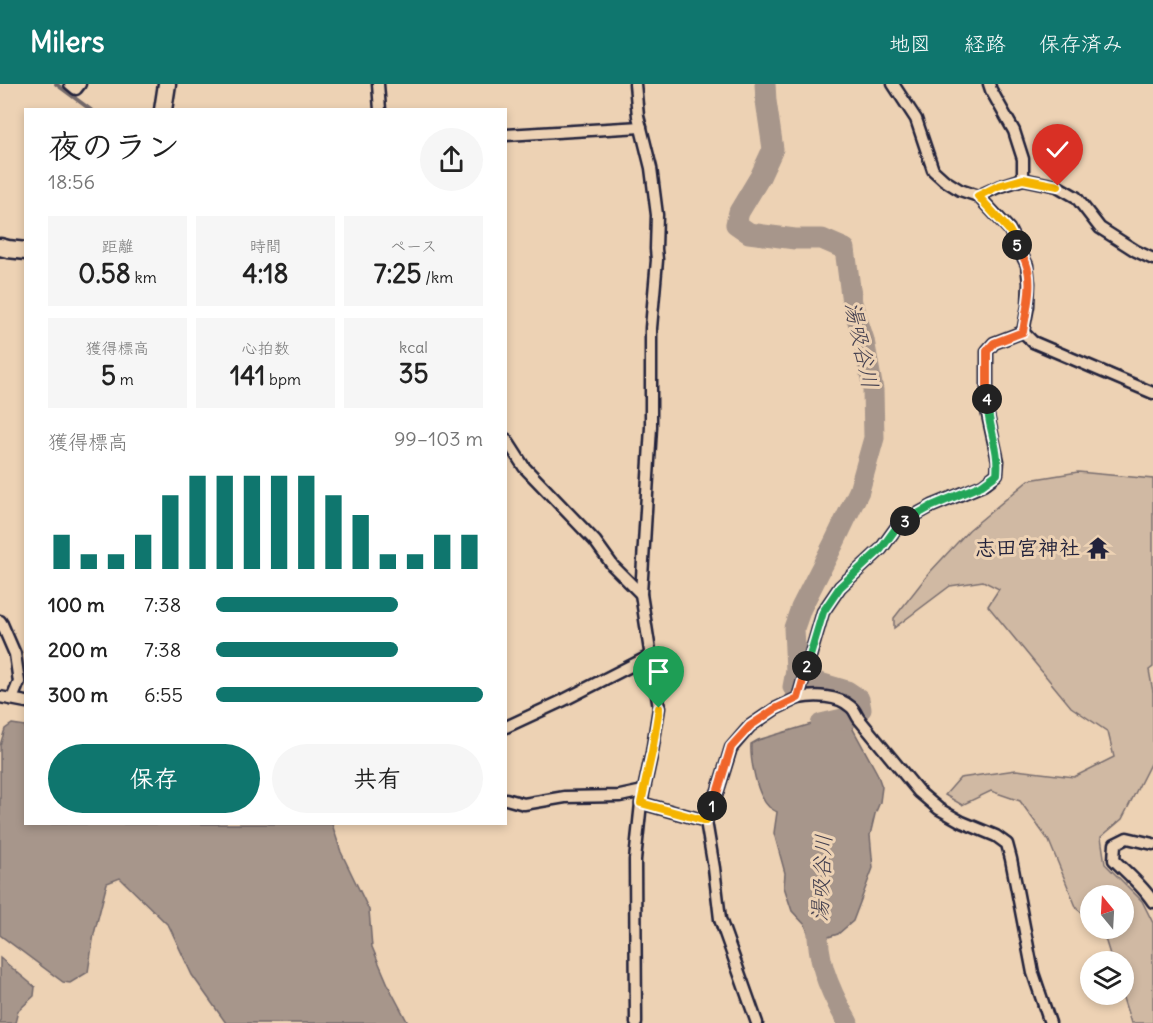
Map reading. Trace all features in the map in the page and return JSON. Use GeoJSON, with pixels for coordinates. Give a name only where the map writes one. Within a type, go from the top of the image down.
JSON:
{"type":"FeatureCollection","features":[{"type":"Feature","properties":{"kind":"main road"},"geometry":{"type":"LineString","coordinates":[[163,108],[167,84]]}},
{"type":"Feature","properties":{"kind":"main road"},"geometry":{"type":"LineString","coordinates":[[0,247],[24,251]]}},
{"type":"Feature","properties":{"kind":"street"},"geometry":{"type":"LineString","coordinates":[[70,84],[76,89],[80,84]]}},
{"type":"Feature","properties":{"kind":"street"},"geometry":{"type":"LineString","coordinates":[[378,84],[380,108]]}},
{"type":"Feature","properties":{"kind":"street"},"geometry":{"type":"LineString","coordinates":[[635,84],[641,127],[651,168],[657,215],[657,260],[651,328],[651,428],[641,594],[659,708],[641,803],[635,860],[636,1023]]}},
{"type":"Feature","properties":{"kind":"street"},"geometry":{"type":"LineString","coordinates":[[893,84],[916,119],[933,170],[960,190],[978,196],[1009,230],[1027,265],[1028,306],[1023,332]]}},
{"type":"Feature","properties":{"kind":"street"},"geometry":{"type":"LineString","coordinates":[[989,84],[1014,131],[1023,159],[1023,179]]}},
{"type":"Feature","properties":{"kind":"street"},"geometry":{"type":"LineString","coordinates":[[507,135],[641,127]]}},
{"type":"Feature","properties":{"kind":"street"},"geometry":{"type":"LineString","coordinates":[[978,196],[998,186],[1023,179],[1058,186],[1076,197],[1100,228],[1153,259]]}},
{"type":"Feature","properties":{"kind":"street"},"geometry":{"type":"LineString","coordinates":[[1023,332],[1033,342],[1153,393]]}},
{"type":"Feature","properties":{"kind":"street"},"geometry":{"type":"LineString","coordinates":[[798,698],[823,612],[840,587],[881,549],[899,524],[932,506],[982,485],[997,474],[998,461],[987,411],[987,351],[994,343],[1023,332]]}},
{"type":"Feature","properties":{"kind":"street"},"geometry":{"type":"LineString","coordinates":[[507,441],[524,467],[595,541],[613,566],[641,594]]}},
{"type":"Feature","properties":{"kind":"street"},"geometry":{"type":"LineString","coordinates":[[0,621],[15,654],[19,682],[12,699]]}},
{"type":"Feature","properties":{"kind":"street"},"geometry":{"type":"LineString","coordinates":[[507,728],[652,655]]}},
{"type":"Feature","properties":{"kind":"street"},"geometry":{"type":"LineString","coordinates":[[757,1023],[720,919],[706,821],[731,747],[750,726],[775,709],[798,698],[808,696],[838,699],[853,708],[859,719],[919,792],[939,809],[962,822],[996,836],[1006,844],[1011,859],[1033,973],[1050,1023]]}},
{"type":"Feature","properties":{"kind":"street"},"geometry":{"type":"LineString","coordinates":[[0,697],[24,702]]}},
{"type":"Feature","properties":{"kind":"street"},"geometry":{"type":"LineString","coordinates":[[507,799],[524,804],[565,797],[620,796],[643,791]]}},
{"type":"Feature","properties":{"kind":"street"},"geometry":{"type":"LineString","coordinates":[[641,803],[706,821]]}},
{"type":"Feature","properties":{"kind":"street"},"geometry":{"type":"LineString","coordinates":[[1153,844],[1127,838],[1115,844],[1114,860],[1147,892],[1153,903]]}},
{"type":"Feature","properties":{"kind":"shaded area"},"geometry":{"type":"Polygon","coordinates":[[[1078,472],[1153,479],[1153,667],[1149,670],[1153,692],[1153,758],[1122,819],[1101,837],[1105,864],[1126,885],[1080,885],[1080,911],[1077,909],[1049,841],[1020,801],[991,791],[962,805],[945,795],[960,778],[1016,770],[1074,777],[1114,757],[1108,732],[1071,707],[988,606],[999,589],[983,581],[950,586],[894,628],[894,618],[930,572],[969,530],[1029,480],[1078,472]]]}},
{"type":"Feature","properties":{"kind":"shaded area"},"geometry":{"type":"Polygon","coordinates":[[[1134,893],[1142,901],[1153,923],[1153,1023],[1131,1023],[1125,1005],[1134,1005],[1134,951],[1109,951],[1105,939],[1134,939],[1134,893]]]}},
{"type":"Feature","properties":{"kind":"water"},"geometry":{"type":"Polygon","coordinates":[[[845,714],[854,723],[853,729],[882,787],[870,835],[873,868],[853,921],[838,934],[812,942],[805,925],[792,911],[784,887],[785,873],[774,833],[777,812],[769,807],[761,795],[753,768],[751,744],[845,714]]]}},
{"type":"Feature","properties":{"kind":"water"},"geometry":{"type":"Polygon","coordinates":[[[12,724],[24,726],[24,825],[332,825],[341,852],[369,910],[372,947],[408,1023],[226,1023],[192,975],[169,926],[120,878],[107,883],[94,934],[88,972],[70,983],[63,982],[0,935],[0,745],[5,729],[12,724]]]}},
{"type":"Feature","properties":{"kind":"water"},"geometry":{"type":"Polygon","coordinates":[[[0,958],[35,987],[34,996],[18,1011],[15,1023],[0,1023],[0,958]]]}},
{"type":"Feature","properties":{"kind":"waterway"},"geometry":{"type":"LineString","coordinates":[[56,84],[88,108]]}},
{"type":"Feature","properties":{"kind":"waterway","name":"湯吸谷川"},"geometry":{"type":"LineString","coordinates":[[765,84],[773,149],[760,177],[739,212],[736,224],[749,233],[795,239],[822,239],[845,249],[852,303],[864,340],[873,390],[874,438],[859,491],[801,608],[794,628],[796,671],[793,687]]}},
{"type":"Feature","properties":{"kind":"waterway"},"geometry":{"type":"LineString","coordinates":[[796,671],[810,680],[847,691],[859,699],[861,709],[851,717],[821,724]]}},
{"type":"Feature","properties":{"kind":"waterway","name":"湯吸谷川"},"geometry":{"type":"LineString","coordinates":[[818,913],[818,944],[824,971],[828,984],[848,1023]]}},
{"type":"Feature","properties":{"kind":"place","name":"志田宮神社"},"geometry":{"type":"Point","coordinates":[1098,548]}},
{"type":"Feature","properties":{"kind":"route"},"geometry":{"type":"LineString","coordinates":[[659,708],[641,803],[706,821],[731,747],[750,726],[775,709],[798,698],[823,612],[840,587],[881,549],[899,524],[932,506],[982,485],[997,474],[998,461],[987,411],[987,351],[994,343],[1023,332],[1028,306],[1029,283],[1027,265],[1009,230],[978,196],[998,186],[1023,179],[1058,186]]}}]}
